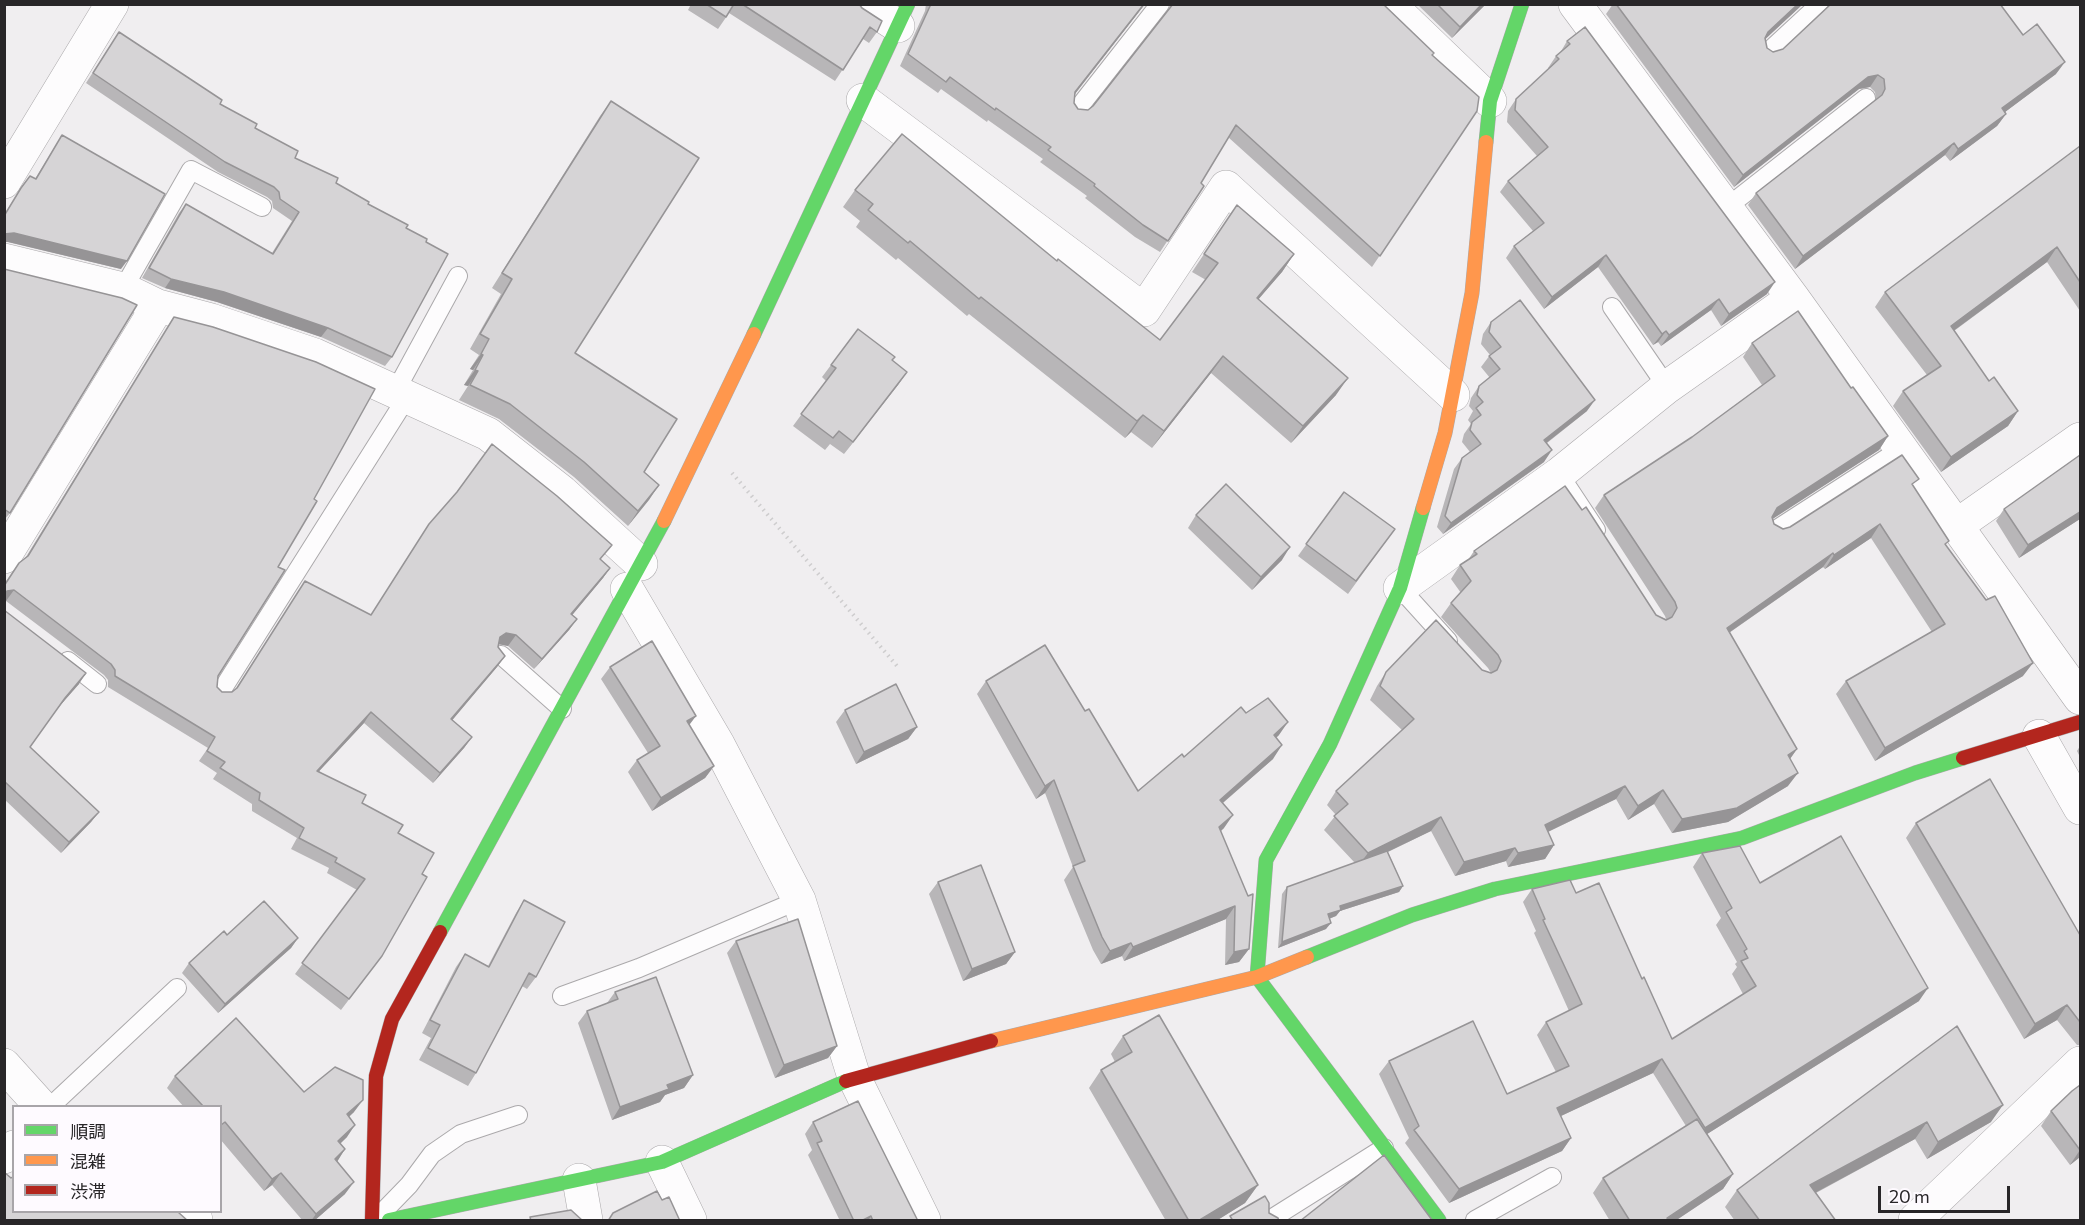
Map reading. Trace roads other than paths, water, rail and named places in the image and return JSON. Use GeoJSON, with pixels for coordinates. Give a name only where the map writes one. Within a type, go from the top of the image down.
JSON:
{"type":"FeatureCollection","features":[{"type":"Feature","properties":{"kind":"street"},"geometry":{"type":"LineString","coordinates":[[4,182],[112,4]]}},
{"type":"Feature","properties":{"kind":"street"},"geometry":{"type":"LineString","coordinates":[[374,1221],[376,1076],[392,1019],[675,501],[903,15],[864,4]]}},
{"type":"Feature","properties":{"kind":"street"},"geometry":{"type":"LineString","coordinates":[[1389,4],[1490,101]]}},
{"type":"Feature","properties":{"kind":"street"},"geometry":{"type":"LineString","coordinates":[[1439,1221],[1257,977],[1266,860],[1330,744],[1400,588],[1445,433],[1472,293],[1490,101],[1522,4]]}},
{"type":"Feature","properties":{"kind":"street"},"geometry":{"type":"LineString","coordinates":[[1575,4],[1793,298],[2080,698]]}},
{"type":"Feature","properties":{"kind":"street"},"geometry":{"type":"LineString","coordinates":[[863,100],[1144,310],[1226,187],[1453,395]]}},
{"type":"Feature","properties":{"kind":"street"},"geometry":{"type":"LineString","coordinates":[[4,260],[123,289],[158,306],[211,320],[315,355],[488,434],[562,492],[634,576],[718,744],[800,900],[854,1077],[924,1221]]}},
{"type":"Feature","properties":{"kind":"street"},"geometry":{"type":"LineString","coordinates":[[1400,588],[1559,474],[1667,387],[1793,298]]}},
{"type":"Feature","properties":{"kind":"street"},"geometry":{"type":"LineString","coordinates":[[4,557],[158,306]]}},
{"type":"Feature","properties":{"kind":"street"},"geometry":{"type":"LineString","coordinates":[[1956,526],[2080,439]]}},
{"type":"Feature","properties":{"kind":"street"},"geometry":{"type":"LineString","coordinates":[[391,1220],[470,1212],[579,1180],[662,1162],[854,1077],[990,1041],[1257,977],[1412,915],[1495,889],[1742,838],[1915,773],[2080,722]]}},
{"type":"Feature","properties":{"kind":"street"},"geometry":{"type":"LineString","coordinates":[[2039,736],[2080,808]]}},
{"type":"Feature","properties":{"kind":"street"},"geometry":{"type":"LineString","coordinates":[[1915,1221],[2080,1064]]}},
{"type":"Feature","properties":{"kind":"street"},"geometry":{"type":"LineString","coordinates":[[4,1065],[39,1105]]}},
{"type":"Feature","properties":{"kind":"street"},"geometry":{"type":"LineString","coordinates":[[662,1162],[690,1221]]}},
{"type":"Feature","properties":{"kind":"street"},"geometry":{"type":"LineString","coordinates":[[579,1180],[586,1221]]}},
{"type":"Feature","properties":{"kind":"lane"},"geometry":{"type":"LineString","coordinates":[[1076,111],[1160,4]]}},
{"type":"Feature","properties":{"kind":"lane"},"geometry":{"type":"LineString","coordinates":[[1767,53],[1820,4]]}},
{"type":"Feature","properties":{"kind":"lane"},"geometry":{"type":"LineString","coordinates":[[1726,208],[1866,98]]}},
{"type":"Feature","properties":{"kind":"lane"},"geometry":{"type":"LineString","coordinates":[[123,289],[192,170],[262,207]]}},
{"type":"Feature","properties":{"kind":"lane"},"geometry":{"type":"LineString","coordinates":[[220,693],[401,394],[458,276]]}},
{"type":"Feature","properties":{"kind":"lane"},"geometry":{"type":"LineString","coordinates":[[1612,307],[1667,387]]}},
{"type":"Feature","properties":{"kind":"lane"},"geometry":{"type":"LineString","coordinates":[[1774,531],[1901,449]]}},
{"type":"Feature","properties":{"kind":"lane"},"geometry":{"type":"LineString","coordinates":[[1559,474],[1604,543]]}},
{"type":"Feature","properties":{"kind":"lane"},"geometry":{"type":"LineString","coordinates":[[1400,588],[1464,658]]}},
{"type":"Feature","properties":{"kind":"lane"},"geometry":{"type":"LineString","coordinates":[[51,648],[98,684]]}},
{"type":"Feature","properties":{"kind":"lane"},"geometry":{"type":"LineString","coordinates":[[501,655],[562,709]]}},
{"type":"Feature","properties":{"kind":"lane"},"geometry":{"type":"LineString","coordinates":[[562,996],[639,968],[800,900]]}},
{"type":"Feature","properties":{"kind":"lane"},"geometry":{"type":"LineString","coordinates":[[53,1105],[177,988]]}},
{"type":"Feature","properties":{"kind":"lane"},"geometry":{"type":"LineString","coordinates":[[374,1221],[409,1185],[432,1154],[461,1134],[518,1115]]}},
{"type":"Feature","properties":{"kind":"lane"},"geometry":{"type":"LineString","coordinates":[[1271,1220],[1384,1148]]}},
{"type":"Feature","properties":{"kind":"lane"},"geometry":{"type":"LineString","coordinates":[[1475,1221],[1552,1177]]}}]}
